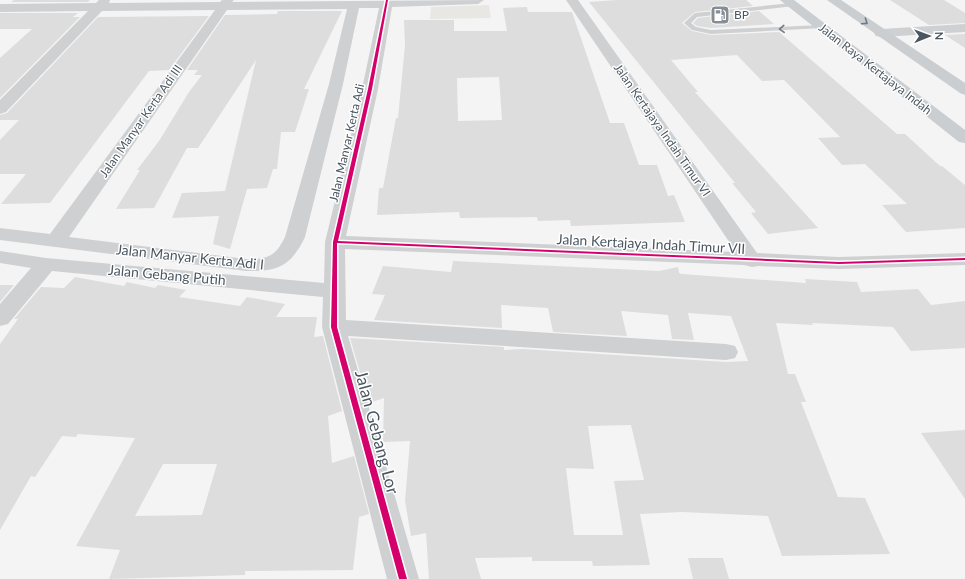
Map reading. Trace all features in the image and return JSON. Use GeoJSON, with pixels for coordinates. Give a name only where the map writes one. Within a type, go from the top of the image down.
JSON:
{"type":"FeatureCollection","features":[{"type":"Feature","properties":{"kind":"main road"},"geometry":{"type":"LineString","coordinates":[[833,0],[965,90]]}},
{"type":"Feature","properties":{"kind":"main road","name":"Jalan Raya Kertajaya Indah"},"geometry":{"type":"LineString","coordinates":[[789,2],[965,138]]}},
{"type":"Feature","properties":{"kind":"street"},"geometry":{"type":"LineString","coordinates":[[0,8],[103,3],[357,3],[478,0]]}},
{"type":"Feature","properties":{"kind":"street","name":"Jalan Kertajaya Indah Timur VI"},"geometry":{"type":"LineString","coordinates":[[572,0],[752,261]]}},
{"type":"Feature","properties":{"kind":"street","name":"Jalan Manyar Kerta Adi"},"geometry":{"type":"LineString","coordinates":[[334,291],[335,242],[370,89],[384,2]]}},
{"type":"Feature","properties":{"kind":"street"},"geometry":{"type":"LineString","coordinates":[[0,109],[103,3]]}},
{"type":"Feature","properties":{"kind":"street","name":"Jalan Manyar Kerta Adi III"},"geometry":{"type":"LineString","coordinates":[[55,242],[160,93],[226,3]]}},
{"type":"Feature","properties":{"kind":"street","name":"Jalan Manyar Kerta Adi I"},"geometry":{"type":"LineString","coordinates":[[0,234],[246,265],[265,266],[274,264],[290,249],[295,237],[357,3]]}},
{"type":"Feature","properties":{"kind":"street"},"geometry":{"type":"LineString","coordinates":[[881,33],[965,28]]}},
{"type":"Feature","properties":{"kind":"street","name":"Jalan Kertajaya Indah Timur VII"},"geometry":{"type":"LineString","coordinates":[[335,242],[839,264],[965,259]]}},
{"type":"Feature","properties":{"kind":"street","name":"Jalan Gebang Putih"},"geometry":{"type":"LineString","coordinates":[[0,257],[46,264],[334,291]]}},
{"type":"Feature","properties":{"kind":"street"},"geometry":{"type":"LineString","coordinates":[[0,319],[46,264]]}},
{"type":"Feature","properties":{"kind":"street","name":"Jalan Gebang Lor"},"geometry":{"type":"LineString","coordinates":[[334,291],[334,327],[403,579]]}},
{"type":"Feature","properties":{"kind":"street"},"geometry":{"type":"LineString","coordinates":[[334,327],[726,352]]}},
{"type":"Feature","properties":{"kind":"lane"},"geometry":{"type":"LineString","coordinates":[[789,2],[695,15],[687,23],[694,29],[712,32],[821,27]]}},
{"type":"Feature","properties":{"kind":"shaded area"},"geometry":{"type":"Polygon","coordinates":[[[489,5],[491,18],[430,19],[431,7],[489,5]]]}},
{"type":"Feature","properties":{"kind":"building"},"geometry":{"type":"Polygon","coordinates":[[[14,0],[90,0],[88,2],[11,2],[14,0]]]}},
{"type":"Feature","properties":{"kind":"building"},"geometry":{"type":"Polygon","coordinates":[[[617,0],[746,0],[753,6],[695,12],[682,23],[692,31],[711,35],[779,32],[897,134],[905,134],[940,166],[942,166],[965,185],[965,228],[906,232],[882,205],[907,204],[865,164],[842,165],[818,138],[840,137],[784,80],[762,81],[737,55],[671,60],[698,92],[695,92],[818,228],[768,234],[751,213],[756,212],[732,183],[735,183],[589,2],[617,0]]]}},
{"type":"Feature","properties":{"kind":"building"},"geometry":{"type":"Polygon","coordinates":[[[890,0],[944,0],[965,13],[965,23],[929,25],[890,0]]]}},
{"type":"Feature","properties":{"kind":"building"},"geometry":{"type":"Polygon","coordinates":[[[527,7],[528,12],[572,12],[610,123],[624,123],[639,165],[657,165],[668,196],[674,195],[685,222],[571,226],[570,220],[538,221],[537,217],[460,218],[459,212],[377,215],[379,188],[383,188],[396,118],[398,118],[405,45],[404,20],[454,20],[454,31],[507,31],[503,8],[527,7]],[[499,77],[457,78],[458,121],[502,120],[499,77]]]}},
{"type":"Feature","properties":{"kind":"building"},"geometry":{"type":"Polygon","coordinates":[[[278,11],[342,11],[304,89],[309,89],[295,132],[281,132],[277,169],[273,169],[267,188],[247,189],[230,249],[213,244],[219,216],[172,218],[182,193],[225,191],[256,60],[198,148],[187,148],[154,208],[116,209],[140,170],[137,170],[159,141],[189,92],[202,75],[194,75],[198,70],[187,70],[225,15],[277,14],[278,11]]]}},
{"type":"Feature","properties":{"kind":"building"},"geometry":{"type":"Polygon","coordinates":[[[759,11],[774,24],[711,28],[697,26],[693,23],[698,18],[759,11]]]}},
{"type":"Feature","properties":{"kind":"building"},"geometry":{"type":"Polygon","coordinates":[[[0,13],[78,13],[73,17],[80,17],[0,98],[0,58],[32,29],[0,29],[0,13]]]}},
{"type":"Feature","properties":{"kind":"building"},"geometry":{"type":"Polygon","coordinates":[[[209,16],[169,70],[149,71],[50,203],[1,204],[26,174],[0,174],[0,140],[19,120],[0,120],[0,115],[7,113],[98,17],[209,16]]]}},
{"type":"Feature","properties":{"kind":"building"},"geometry":{"type":"Polygon","coordinates":[[[965,34],[965,48],[945,35],[965,34]]]}},
{"type":"Feature","properties":{"kind":"building"},"geometry":{"type":"Polygon","coordinates":[[[453,261],[659,271],[678,267],[679,273],[682,274],[806,283],[805,279],[857,282],[861,292],[918,289],[931,305],[965,301],[965,348],[911,351],[893,327],[812,323],[813,325],[776,323],[788,374],[795,374],[806,402],[801,402],[838,497],[865,498],[890,554],[782,556],[768,516],[682,512],[640,514],[650,565],[593,566],[592,561],[532,561],[532,557],[475,558],[481,579],[429,579],[426,533],[411,536],[405,501],[410,441],[383,442],[384,398],[369,403],[350,338],[504,347],[504,350],[523,349],[726,362],[748,361],[731,316],[688,313],[694,340],[672,339],[668,315],[621,311],[627,336],[553,332],[548,308],[501,305],[502,328],[374,320],[385,295],[372,294],[383,266],[451,272],[453,261]],[[631,425],[588,426],[594,469],[566,468],[574,535],[623,535],[614,481],[644,480],[631,425]]]}},
{"type":"Feature","properties":{"kind":"building"},"geometry":{"type":"Polygon","coordinates":[[[75,277],[124,286],[127,282],[155,288],[158,285],[186,290],[179,297],[240,306],[247,297],[285,304],[276,317],[317,317],[314,337],[323,336],[342,411],[328,416],[332,463],[354,456],[369,514],[359,517],[353,570],[245,571],[245,575],[109,579],[120,550],[76,546],[135,438],[78,434],[76,437],[62,436],[35,477],[31,476],[0,530],[0,344],[18,319],[14,319],[41,287],[64,288],[75,277]],[[163,464],[135,516],[202,515],[217,464],[163,464]]]}},
{"type":"Feature","properties":{"kind":"building"},"geometry":{"type":"Polygon","coordinates":[[[0,285],[14,285],[0,302],[0,285]]]}},
{"type":"Feature","properties":{"kind":"building"},"geometry":{"type":"Polygon","coordinates":[[[965,430],[965,499],[921,433],[965,430]]]}},
{"type":"Feature","properties":{"kind":"building"},"geometry":{"type":"Polygon","coordinates":[[[688,558],[723,558],[729,579],[693,579],[688,558]]]}},
{"type":"Feature","properties":{"kind":"cycle path"},"geometry":{"type":"LineString","coordinates":[[387,0],[370,89],[335,242],[334,327],[403,579]]}},
{"type":"Feature","properties":{"kind":"cycle path"},"geometry":{"type":"LineString","coordinates":[[335,242],[839,263],[965,259]]}},
{"type":"Feature","properties":{"kind":"place","name":"BP"},"geometry":{"type":"Point","coordinates":[720,15]}}]}
